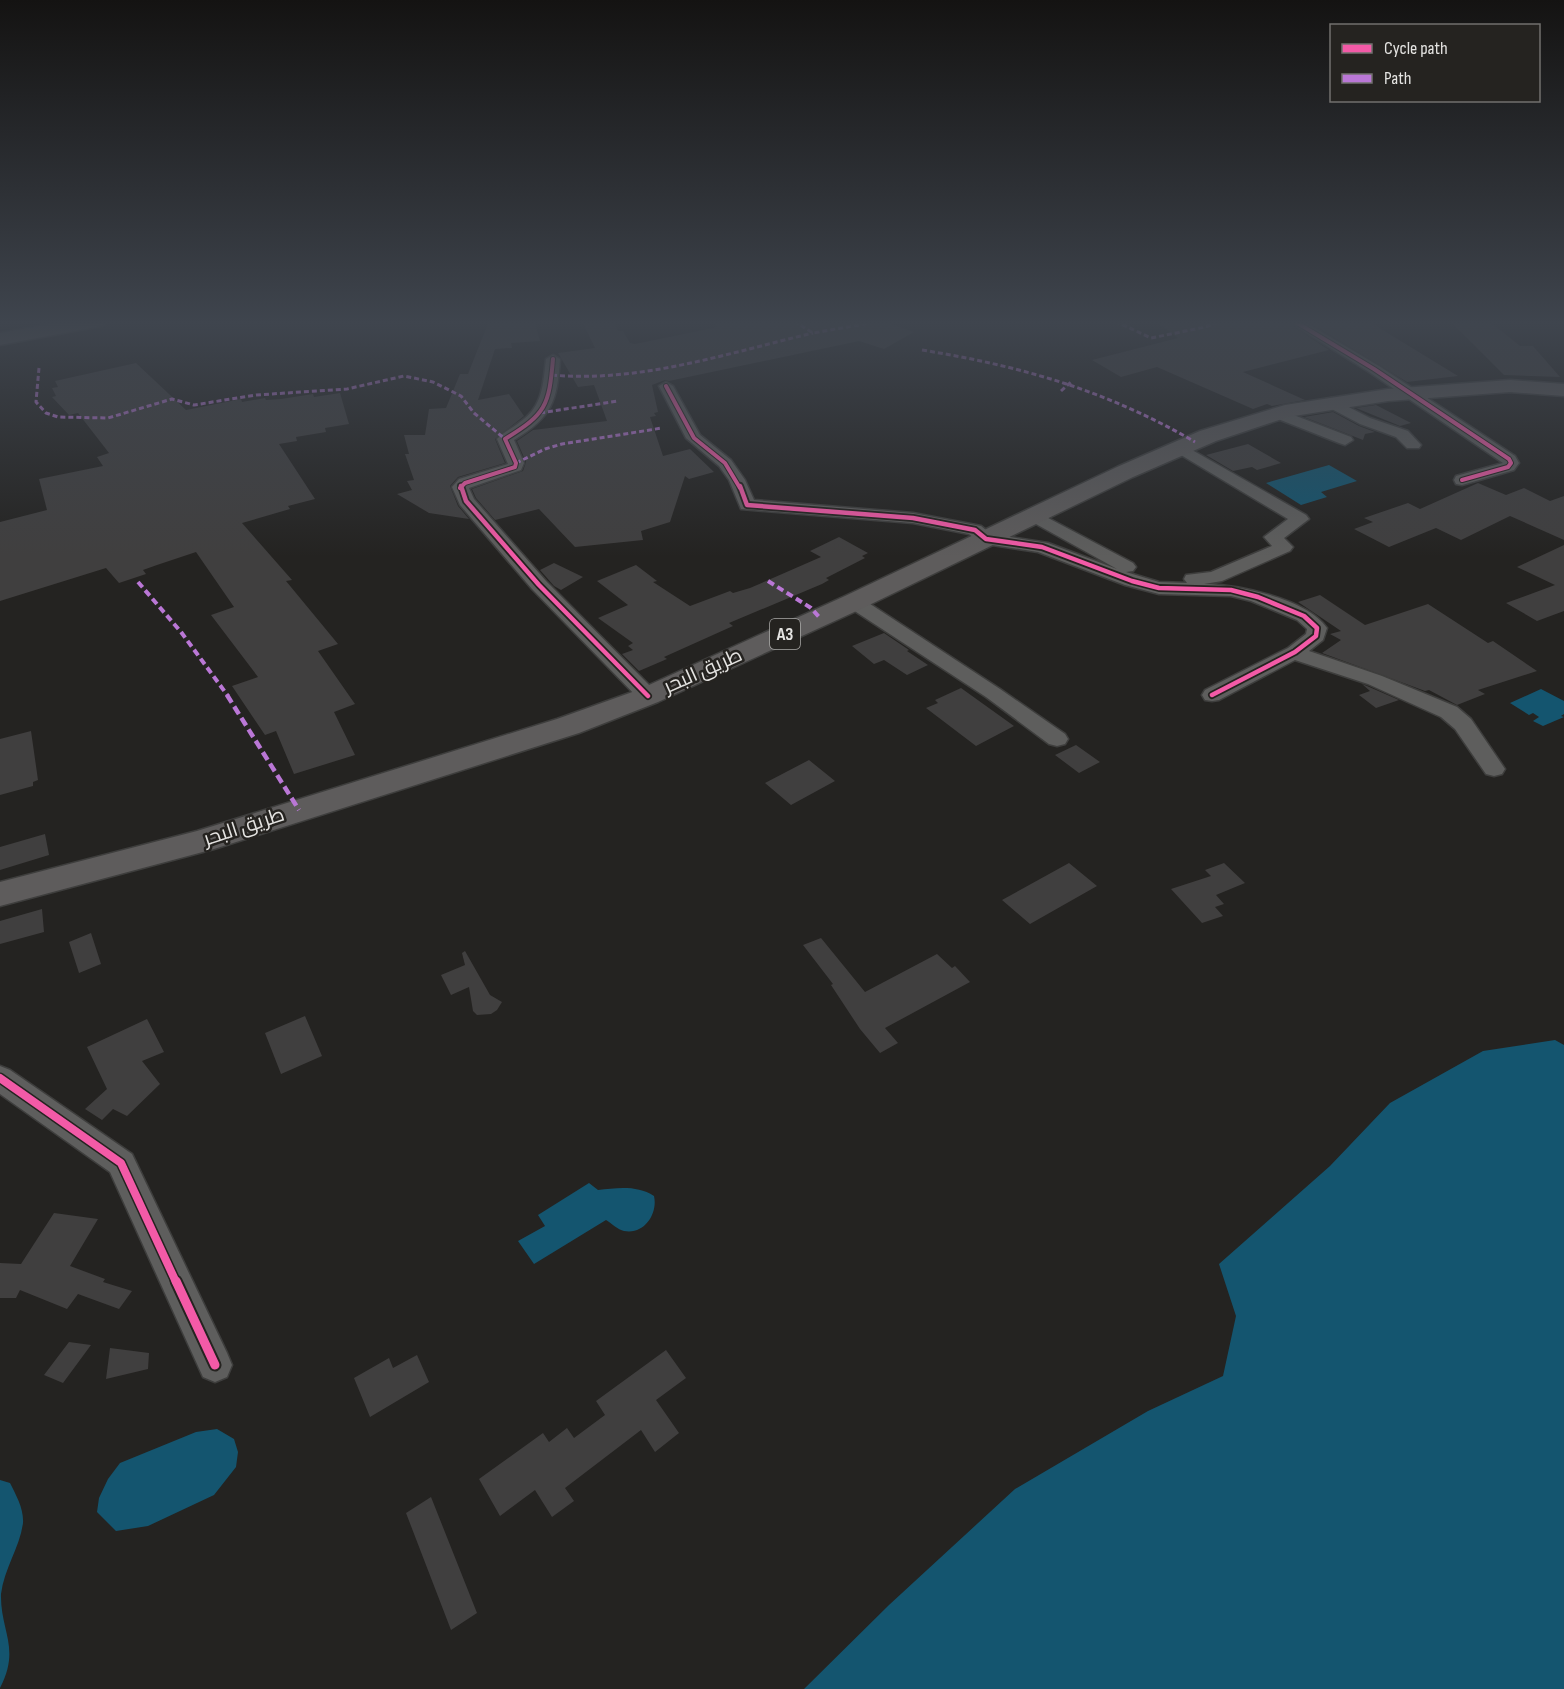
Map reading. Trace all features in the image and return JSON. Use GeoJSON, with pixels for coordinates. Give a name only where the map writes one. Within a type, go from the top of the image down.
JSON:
{"type":"FeatureCollection","features":[{"type":"Feature","properties":{"kind":"highway","name":"طريق البحر"},"geometry":{"type":"LineString","coordinates":[[0,894],[202,841],[568,726],[648,696],[854,602],[1033,515],[1208,436],[1278,414],[1356,400]]}},
{"type":"Feature","properties":{"kind":"street"},"geometry":{"type":"LineString","coordinates":[[548,400],[546,407],[534,420],[505,438],[516,463],[514,467],[465,483],[460,487],[461,493],[540,585],[648,696]]}},
{"type":"Feature","properties":{"kind":"street"},"geometry":{"type":"LineString","coordinates":[[673,400],[694,438],[726,463],[737,480],[747,505],[913,518],[975,530],[986,539],[1042,548],[1132,581],[1159,588],[1231,590],[1258,597],[1304,616],[1317,628],[1316,636],[1295,652],[1212,695]]}},
{"type":"Feature","properties":{"kind":"street"},"geometry":{"type":"LineString","coordinates":[[1419,400],[1509,459],[1511,463],[1508,467],[1462,480]]}},
{"type":"Feature","properties":{"kind":"street"},"geometry":{"type":"LineString","coordinates":[[1331,403],[1407,439],[1425,425]]}},
{"type":"Feature","properties":{"kind":"street"},"geometry":{"type":"LineString","coordinates":[[1278,414],[1345,440]]}},
{"type":"Feature","properties":{"kind":"street"},"geometry":{"type":"LineString","coordinates":[[1033,515],[1131,569],[1161,580],[1215,577],[1284,547],[1273,537],[1300,519],[1179,449]]}},
{"type":"Feature","properties":{"kind":"street"},"geometry":{"type":"LineString","coordinates":[[854,602],[993,693],[1056,740]]}},
{"type":"Feature","properties":{"kind":"street"},"geometry":{"type":"LineString","coordinates":[[1295,652],[1314,661],[1375,680],[1449,712],[1463,724],[1494,769]]}},
{"type":"Feature","properties":{"kind":"street"},"geometry":{"type":"LineString","coordinates":[[0,1078],[121,1163],[215,1365]]}},
{"type":"Feature","properties":{"kind":"water"},"geometry":{"type":"Polygon","coordinates":[[[1329,465],[1357,481],[1321,492],[1327,497],[1301,505],[1266,483],[1329,465]]]}},
{"type":"Feature","properties":{"kind":"water"},"geometry":{"type":"Polygon","coordinates":[[[1541,689],[1564,701],[1564,714],[1561,716],[1564,717],[1543,726],[1533,721],[1539,717],[1533,713],[1529,715],[1510,703],[1541,689]]]}},
{"type":"Feature","properties":{"kind":"water"},"geometry":{"type":"Polygon","coordinates":[[[1555,1040],[1564,1045],[1564,1689],[804,1689],[889,1605],[1015,1489],[1148,1411],[1223,1376],[1236,1316],[1219,1264],[1330,1166],[1390,1103],[1483,1051],[1555,1040]]]}},
{"type":"Feature","properties":{"kind":"water"},"geometry":{"type":"Polygon","coordinates":[[[589,1183],[598,1190],[627,1188],[641,1190],[654,1196],[652,1216],[644,1226],[631,1231],[617,1228],[606,1220],[534,1264],[518,1241],[545,1226],[538,1215],[589,1183]]]}},
{"type":"Feature","properties":{"kind":"water"},"geometry":{"type":"Polygon","coordinates":[[[217,1429],[234,1439],[238,1452],[236,1467],[214,1495],[148,1526],[116,1531],[97,1512],[99,1498],[108,1479],[120,1463],[196,1432],[217,1429]]]}},
{"type":"Feature","properties":{"kind":"water"},"geometry":{"type":"Polygon","coordinates":[[[0,1480],[10,1483],[21,1507],[23,1523],[1,1594],[9,1662],[0,1688],[0,1480]]]}},
{"type":"Feature","properties":{"kind":"building"},"geometry":{"type":"Polygon","coordinates":[[[55,400],[175,400],[186,410],[237,400],[242,402],[255,400],[342,400],[349,424],[325,428],[326,432],[296,437],[297,441],[279,444],[315,499],[242,523],[292,580],[286,581],[338,644],[318,651],[355,704],[334,712],[355,755],[294,774],[276,731],[265,735],[232,686],[258,677],[211,615],[234,607],[196,552],[143,570],[146,574],[119,583],[106,568],[0,601],[0,522],[47,510],[39,479],[103,466],[97,457],[109,453],[78,413],[69,415],[55,400]]]}},
{"type":"Feature","properties":{"kind":"building"},"geometry":{"type":"Polygon","coordinates":[[[449,400],[513,400],[524,416],[495,439],[505,463],[458,477],[450,486],[458,506],[469,519],[429,513],[397,494],[412,490],[407,481],[414,480],[405,454],[409,454],[404,435],[425,435],[429,409],[446,408],[449,400]]]}},
{"type":"Feature","properties":{"kind":"building"},"geometry":{"type":"Polygon","coordinates":[[[599,400],[655,400],[658,412],[654,413],[656,416],[650,417],[663,456],[690,449],[714,472],[689,479],[685,476],[670,522],[641,531],[643,540],[575,547],[539,509],[495,520],[476,498],[472,489],[523,471],[526,462],[517,441],[533,430],[607,421],[599,400]]]}},
{"type":"Feature","properties":{"kind":"building"},"geometry":{"type":"Polygon","coordinates":[[[1232,400],[1305,400],[1272,406],[1267,404],[1253,409],[1232,400]]]}},
{"type":"Feature","properties":{"kind":"building"},"geometry":{"type":"Polygon","coordinates":[[[1376,405],[1411,423],[1400,426],[1356,408],[1376,405]]]}},
{"type":"Feature","properties":{"kind":"building"},"geometry":{"type":"Polygon","coordinates":[[[1333,412],[1375,432],[1365,434],[1363,440],[1304,417],[1333,412]]]}},
{"type":"Feature","properties":{"kind":"building"},"geometry":{"type":"Polygon","coordinates":[[[1248,444],[1281,463],[1257,470],[1252,467],[1233,471],[1206,455],[1248,444]]]}},
{"type":"Feature","properties":{"kind":"building"},"geometry":{"type":"Polygon","coordinates":[[[1478,483],[1506,495],[1524,488],[1550,501],[1564,496],[1564,540],[1510,516],[1461,540],[1436,528],[1389,547],[1354,529],[1373,522],[1364,518],[1408,503],[1420,509],[1478,483]]]}},
{"type":"Feature","properties":{"kind":"building"},"geometry":{"type":"Polygon","coordinates":[[[839,537],[868,553],[862,556],[865,558],[826,578],[829,580],[822,584],[729,623],[733,626],[664,657],[667,659],[639,671],[622,654],[633,650],[628,646],[633,643],[598,618],[628,605],[597,581],[636,565],[657,581],[653,582],[690,606],[730,591],[733,593],[750,588],[821,557],[810,551],[839,537]]]}},
{"type":"Feature","properties":{"kind":"building"},"geometry":{"type":"Polygon","coordinates":[[[1564,545],[1564,611],[1537,621],[1506,603],[1555,585],[1517,567],[1564,545]]]}},
{"type":"Feature","properties":{"kind":"building"},"geometry":{"type":"Polygon","coordinates":[[[554,563],[583,577],[561,590],[554,586],[540,570],[554,563]]]}},
{"type":"Feature","properties":{"kind":"building"},"geometry":{"type":"Polygon","coordinates":[[[1320,595],[1365,625],[1428,604],[1488,643],[1493,641],[1537,671],[1478,690],[1485,694],[1457,705],[1429,690],[1425,691],[1322,653],[1341,640],[1330,634],[1341,631],[1298,602],[1320,595]]]}},
{"type":"Feature","properties":{"kind":"building"},"geometry":{"type":"Polygon","coordinates":[[[884,633],[928,665],[907,675],[884,660],[874,664],[852,646],[884,633]]]}},
{"type":"Feature","properties":{"kind":"building"},"geometry":{"type":"Polygon","coordinates":[[[1362,684],[1399,700],[1376,708],[1359,695],[1370,691],[1362,684]]]}},
{"type":"Feature","properties":{"kind":"building"},"geometry":{"type":"Polygon","coordinates":[[[961,688],[1014,726],[976,746],[926,708],[938,703],[935,700],[961,688]]]}},
{"type":"Feature","properties":{"kind":"building"},"geometry":{"type":"Polygon","coordinates":[[[31,731],[38,780],[33,782],[33,786],[0,795],[0,739],[31,731]]]}},
{"type":"Feature","properties":{"kind":"building"},"geometry":{"type":"Polygon","coordinates":[[[1076,745],[1100,762],[1079,773],[1055,755],[1076,745]]]}},
{"type":"Feature","properties":{"kind":"building"},"geometry":{"type":"Polygon","coordinates":[[[809,760],[835,781],[791,805],[765,783],[809,760]]]}},
{"type":"Feature","properties":{"kind":"building"},"geometry":{"type":"Polygon","coordinates":[[[45,834],[49,855],[0,870],[0,847],[45,834]]]}},
{"type":"Feature","properties":{"kind":"building"},"geometry":{"type":"Polygon","coordinates":[[[1069,863],[1097,886],[1030,924],[1002,900],[1069,863]]]}},
{"type":"Feature","properties":{"kind":"building"},"geometry":{"type":"Polygon","coordinates":[[[1224,863],[1245,883],[1216,895],[1224,904],[1215,907],[1223,916],[1202,923],[1171,889],[1211,876],[1205,870],[1224,863]]]}},
{"type":"Feature","properties":{"kind":"building"},"geometry":{"type":"Polygon","coordinates":[[[42,909],[44,932],[0,944],[0,921],[42,909]]]}},
{"type":"Feature","properties":{"kind":"building"},"geometry":{"type":"Polygon","coordinates":[[[91,933],[101,964],[79,973],[69,942],[91,933]]]}},
{"type":"Feature","properties":{"kind":"building"},"geometry":{"type":"Polygon","coordinates":[[[821,938],[865,992],[937,954],[952,968],[955,966],[970,982],[885,1028],[898,1043],[880,1053],[860,1029],[831,985],[833,984],[803,945],[821,938]]]}},
{"type":"Feature","properties":{"kind":"building"},"geometry":{"type":"Polygon","coordinates":[[[465,951],[490,995],[502,1002],[491,1014],[477,1015],[473,1011],[469,987],[451,995],[441,975],[465,965],[462,953],[465,951]]]}},
{"type":"Feature","properties":{"kind":"building"},"geometry":{"type":"Polygon","coordinates":[[[305,1016],[322,1056],[281,1074],[265,1033],[305,1016]]]}},
{"type":"Feature","properties":{"kind":"building"},"geometry":{"type":"Polygon","coordinates":[[[147,1019],[164,1052],[142,1061],[160,1084],[127,1116],[113,1109],[102,1120],[85,1109],[107,1089],[87,1047],[147,1019]]]}},
{"type":"Feature","properties":{"kind":"building"},"geometry":{"type":"Polygon","coordinates":[[[54,1213],[98,1219],[70,1266],[105,1279],[103,1282],[132,1291],[119,1309],[78,1294],[67,1309],[20,1290],[16,1298],[0,1298],[0,1263],[21,1264],[54,1213]]]}},
{"type":"Feature","properties":{"kind":"building"},"geometry":{"type":"Polygon","coordinates":[[[69,1342],[91,1345],[63,1383],[44,1375],[69,1342]]]}},
{"type":"Feature","properties":{"kind":"building"},"geometry":{"type":"Polygon","coordinates":[[[110,1348],[149,1353],[148,1369],[106,1379],[110,1348]]]}},
{"type":"Feature","properties":{"kind":"building"},"geometry":{"type":"Polygon","coordinates":[[[666,1350],[686,1378],[656,1400],[679,1433],[655,1452],[641,1430],[565,1488],[574,1501],[552,1517],[535,1490],[500,1516],[479,1479],[543,1433],[549,1442],[567,1428],[574,1438],[605,1415],[596,1401],[666,1350]]]}},
{"type":"Feature","properties":{"kind":"building"},"geometry":{"type":"Polygon","coordinates":[[[417,1355],[429,1382],[370,1417],[354,1378],[389,1358],[393,1368],[417,1355]]]}},
{"type":"Feature","properties":{"kind":"building"},"geometry":{"type":"Polygon","coordinates":[[[431,1497],[477,1613],[451,1630],[406,1513],[431,1497]]]}},
{"type":"Feature","properties":{"kind":"marked path"},"geometry":{"type":"LineString","coordinates":[[36,400],[46,413],[58,417],[108,418],[169,400]]}},
{"type":"Feature","properties":{"kind":"marked path"},"geometry":{"type":"LineString","coordinates":[[175,400],[194,405],[226,400]]}},
{"type":"Feature","properties":{"kind":"marked path"},"geometry":{"type":"LineString","coordinates":[[464,400],[474,413],[505,439]]}},
{"type":"Feature","properties":{"kind":"marked path"},"geometry":{"type":"LineString","coordinates":[[1114,400],[1163,423],[1195,442]]}},
{"type":"Feature","properties":{"kind":"marked path"},"geometry":{"type":"LineString","coordinates":[[540,413],[618,401]]}},
{"type":"Feature","properties":{"kind":"marked path"},"geometry":{"type":"LineString","coordinates":[[516,463],[545,449],[562,444],[662,428]]}},
{"type":"Feature","properties":{"kind":"marked path"},"geometry":{"type":"LineString","coordinates":[[768,581],[811,608],[820,618]]}},
{"type":"Feature","properties":{"kind":"marked path"},"geometry":{"type":"LineString","coordinates":[[138,582],[181,632],[211,672],[299,810]]}},
{"type":"Feature","properties":{"kind":"cycle path"},"geometry":{"type":"LineString","coordinates":[[548,400],[538,415],[505,439],[516,463],[515,467],[465,483],[460,487],[466,501],[539,585],[648,696]]}},
{"type":"Feature","properties":{"kind":"cycle path"},"geometry":{"type":"LineString","coordinates":[[673,400],[694,438],[725,463],[737,480],[747,505],[913,518],[975,530],[986,539],[1042,547],[1132,581],[1159,588],[1231,590],[1258,597],[1304,616],[1317,628],[1316,636],[1295,652],[1212,695]]}},
{"type":"Feature","properties":{"kind":"cycle path"},"geometry":{"type":"LineString","coordinates":[[1420,400],[1509,459],[1511,463],[1508,467],[1462,480]]}},
{"type":"Feature","properties":{"kind":"cycle path"},"geometry":{"type":"LineString","coordinates":[[0,1078],[121,1163],[215,1365]]}}]}
